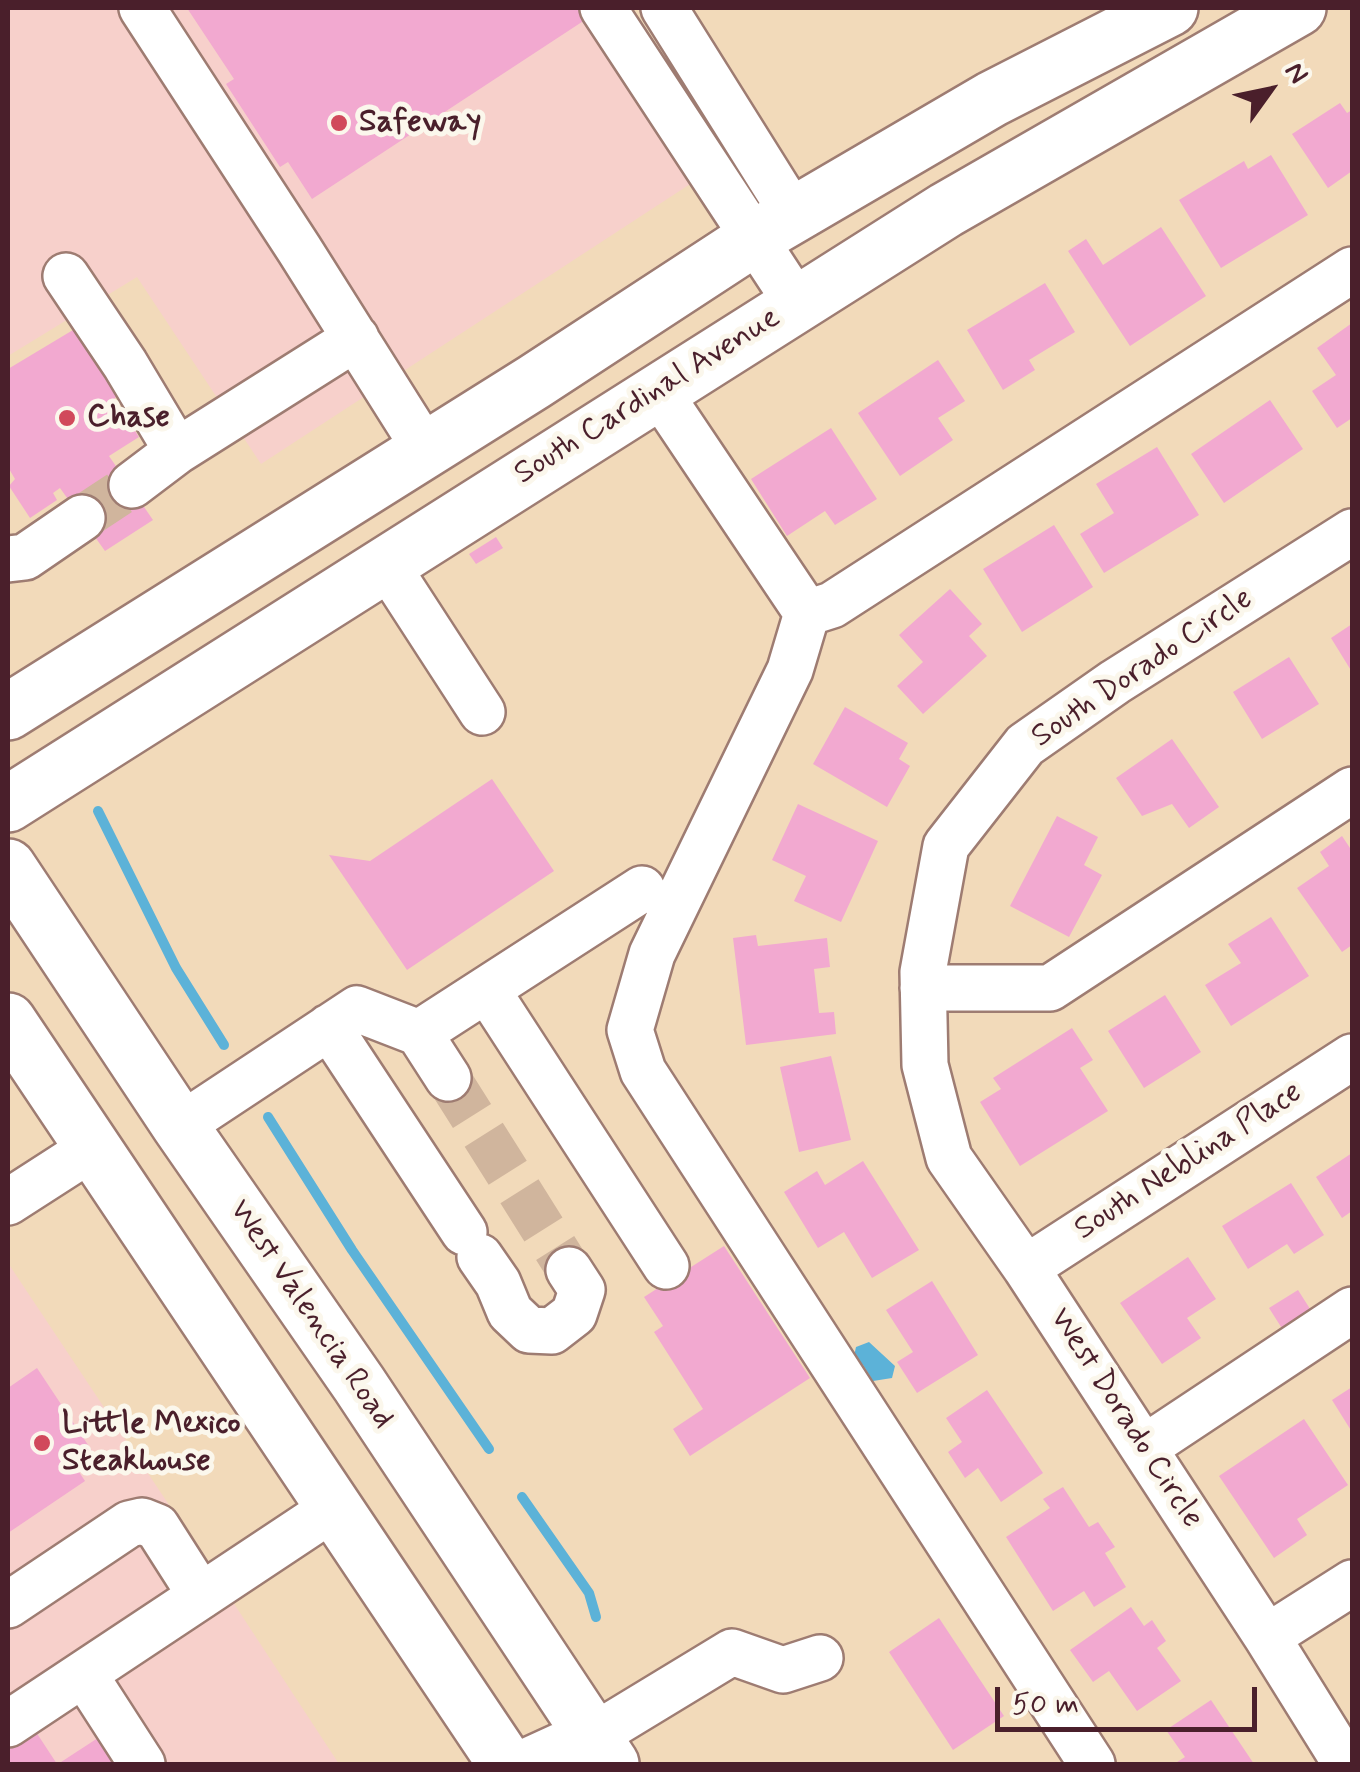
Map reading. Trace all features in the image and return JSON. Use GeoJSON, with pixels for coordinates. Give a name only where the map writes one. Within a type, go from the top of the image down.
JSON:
{"type":"FeatureCollection","features":[{"type":"Feature","properties":{"kind":"main road"},"geometry":{"type":"LineString","coordinates":[[8,712],[534,382],[774,226],[992,98],[1170,8]]}},
{"type":"Feature","properties":{"kind":"main road","name":"South Cardinal Avenue"},"geometry":{"type":"LineString","coordinates":[[8,804],[796,302],[1271,14]]}},
{"type":"Feature","properties":{"kind":"main road","name":"West Valencia Road"},"geometry":{"type":"LineString","coordinates":[[8,867],[602,1750]]}},
{"type":"Feature","properties":{"kind":"main road"},"geometry":{"type":"LineString","coordinates":[[8,1021],[506,1764]]}},
{"type":"Feature","properties":{"kind":"main road"},"geometry":{"type":"LineString","coordinates":[[533,1764],[602,1750]]}},
{"type":"Feature","properties":{"kind":"street"},"geometry":{"type":"LineString","coordinates":[[142,8],[424,449]]}},
{"type":"Feature","properties":{"kind":"street"},"geometry":{"type":"LineString","coordinates":[[603,8],[774,226]]}},
{"type":"Feature","properties":{"kind":"street"},"geometry":{"type":"LineString","coordinates":[[664,8],[774,226],[796,302]]}},
{"type":"Feature","properties":{"kind":"street"},"geometry":{"type":"LineString","coordinates":[[807,613],[832,606],[1352,270]]}},
{"type":"Feature","properties":{"kind":"street"},"geometry":{"type":"LineString","coordinates":[[66,276],[178,451]]}},
{"type":"Feature","properties":{"kind":"street"},"geometry":{"type":"LineString","coordinates":[[132,485],[178,451],[356,338]]}},
{"type":"Feature","properties":{"kind":"street"},"geometry":{"type":"LineString","coordinates":[[658,391],[807,613]]}},
{"type":"Feature","properties":{"kind":"street"},"geometry":{"type":"LineString","coordinates":[[8,559],[25,557],[82,518]]}},
{"type":"Feature","properties":{"kind":"street","name":"South Dorado Circle"},"geometry":{"type":"LineString","coordinates":[[925,1065],[922,972],[946,846],[1025,746],[1116,682],[1352,532]]}},
{"type":"Feature","properties":{"kind":"street"},"geometry":{"type":"LineString","coordinates":[[386,564],[482,712]]}},
{"type":"Feature","properties":{"kind":"street"},"geometry":{"type":"LineString","coordinates":[[807,613],[790,670],[652,954],[630,1030],[643,1070],[1092,1764]]}},
{"type":"Feature","properties":{"kind":"street"},"geometry":{"type":"LineString","coordinates":[[923,988],[1050,988],[1352,790]]}},
{"type":"Feature","properties":{"kind":"street"},"geometry":{"type":"LineString","coordinates":[[419,1034],[642,889]]}},
{"type":"Feature","properties":{"kind":"street"},"geometry":{"type":"LineString","coordinates":[[486,990],[666,1266]]}},
{"type":"Feature","properties":{"kind":"street"},"geometry":{"type":"LineString","coordinates":[[180,1126],[357,1009],[419,1034],[448,1078]]}},
{"type":"Feature","properties":{"kind":"street"},"geometry":{"type":"LineString","coordinates":[[329,1027],[498,1283],[510,1312],[529,1330],[552,1331],[574,1314],[582,1290],[570,1270]]}},
{"type":"Feature","properties":{"kind":"street","name":"South Neblina Place"},"geometry":{"type":"LineString","coordinates":[[1026,1268],[1352,1057]]}},
{"type":"Feature","properties":{"kind":"street","name":"West Dorado Circle"},"geometry":{"type":"LineString","coordinates":[[925,1065],[949,1158],[1144,1448],[1346,1764]]}},
{"type":"Feature","properties":{"kind":"street"},"geometry":{"type":"LineString","coordinates":[[8,1202],[92,1148]]}},
{"type":"Feature","properties":{"kind":"street"},"geometry":{"type":"LineString","coordinates":[[1144,1448],[1352,1310]]}},
{"type":"Feature","properties":{"kind":"street"},"geometry":{"type":"LineString","coordinates":[[8,1724],[335,1507]]}},
{"type":"Feature","properties":{"kind":"street"},"geometry":{"type":"LineString","coordinates":[[8,1605],[129,1524],[142,1521],[157,1527],[201,1596]]}},
{"type":"Feature","properties":{"kind":"street"},"geometry":{"type":"LineString","coordinates":[[1267,1637],[1352,1583]]}},
{"type":"Feature","properties":{"kind":"street"},"geometry":{"type":"LineString","coordinates":[[602,1750],[732,1652],[783,1670],[820,1658]]}},
{"type":"Feature","properties":{"kind":"street"},"geometry":{"type":"LineString","coordinates":[[84,1674],[142,1764]]}},
{"type":"Feature","properties":{"kind":"shaded area"},"geometry":{"type":"Polygon","coordinates":[[[8,8],[627,8],[727,160],[261,464],[137,277],[8,356],[8,8]]]}},
{"type":"Feature","properties":{"kind":"shaded area"},"geometry":{"type":"Polygon","coordinates":[[[8,1263],[189,1535],[339,1764],[8,1764],[8,1263]]]}},
{"type":"Feature","properties":{"kind":"water"},"geometry":{"type":"Polygon","coordinates":[[[869,1342],[895,1366],[892,1378],[873,1381],[857,1362],[856,1347],[869,1342]]]}},
{"type":"Feature","properties":{"kind":"building","name":"Safeway"},"geometry":{"type":"Polygon","coordinates":[[[187,8],[586,8],[591,16],[312,199],[288,162],[280,167],[226,84],[234,79],[187,8]]]}},
{"type":"Feature","properties":{"kind":"building"},"geometry":{"type":"Polygon","coordinates":[[[1340,103],[1347,113],[1352,110],[1352,171],[1328,188],[1292,134],[1340,103]]]}},
{"type":"Feature","properties":{"kind":"building"},"geometry":{"type":"Polygon","coordinates":[[[1271,155],[1308,215],[1221,268],[1179,200],[1244,161],[1248,169],[1271,155]]]}},
{"type":"Feature","properties":{"kind":"building"},"geometry":{"type":"Polygon","coordinates":[[[1161,227],[1206,296],[1130,346],[1068,251],[1086,239],[1103,265],[1161,227]]]}},
{"type":"Feature","properties":{"kind":"building"},"geometry":{"type":"Polygon","coordinates":[[[1045,283],[1075,332],[1029,360],[1035,370],[1003,390],[967,330],[1045,283]]]}},
{"type":"Feature","properties":{"kind":"building"},"geometry":{"type":"Polygon","coordinates":[[[1352,323],[1352,418],[1337,428],[1312,391],[1336,375],[1317,348],[1352,323]]]}},
{"type":"Feature","properties":{"kind":"building","name":"Chase"},"geometry":{"type":"Polygon","coordinates":[[[78,327],[121,393],[114,399],[139,437],[109,456],[153,520],[105,551],[60,488],[53,493],[57,500],[30,518],[9,486],[15,479],[8,467],[8,369],[78,327]]]}},
{"type":"Feature","properties":{"kind":"building"},"geometry":{"type":"Polygon","coordinates":[[[938,360],[965,401],[938,418],[953,440],[900,476],[858,413],[938,360]]]}},
{"type":"Feature","properties":{"kind":"building"},"geometry":{"type":"Polygon","coordinates":[[[1270,400],[1303,449],[1224,503],[1191,454],[1270,400]]]}},
{"type":"Feature","properties":{"kind":"building"},"geometry":{"type":"Polygon","coordinates":[[[831,428],[877,499],[835,525],[825,511],[787,536],[751,479],[831,428]]]}},
{"type":"Feature","properties":{"kind":"building"},"geometry":{"type":"Polygon","coordinates":[[[1157,447],[1199,515],[1104,573],[1080,534],[1114,513],[1096,484],[1157,447]]]}},
{"type":"Feature","properties":{"kind":"building"},"geometry":{"type":"Polygon","coordinates":[[[1054,525],[1093,587],[1022,632],[983,569],[1054,525]]]}},
{"type":"Feature","properties":{"kind":"building"},"geometry":{"type":"Polygon","coordinates":[[[496,537],[503,548],[476,564],[469,554],[496,537]]]}},
{"type":"Feature","properties":{"kind":"building"},"geometry":{"type":"Polygon","coordinates":[[[950,589],[982,624],[969,636],[987,656],[923,714],[897,686],[923,662],[899,635],[950,589]]]}},
{"type":"Feature","properties":{"kind":"building"},"geometry":{"type":"Polygon","coordinates":[[[1352,624],[1352,672],[1331,638],[1352,624]]]}},
{"type":"Feature","properties":{"kind":"building"},"geometry":{"type":"Polygon","coordinates":[[[1289,657],[1319,704],[1262,739],[1233,692],[1289,657]]]}},
{"type":"Feature","properties":{"kind":"building"},"geometry":{"type":"Polygon","coordinates":[[[845,707],[908,743],[899,759],[910,766],[887,807],[813,764],[845,707]]]}},
{"type":"Feature","properties":{"kind":"building"},"geometry":{"type":"Polygon","coordinates":[[[1172,739],[1219,807],[1189,828],[1172,804],[1142,816],[1116,778],[1172,739]]]}},
{"type":"Feature","properties":{"kind":"building"},"geometry":{"type":"Polygon","coordinates":[[[492,779],[554,871],[407,970],[329,855],[370,861],[492,779]]]}},
{"type":"Feature","properties":{"kind":"building"},"geometry":{"type":"Polygon","coordinates":[[[798,804],[878,841],[841,922],[794,901],[806,876],[772,860],[798,804]]]}},
{"type":"Feature","properties":{"kind":"building"},"geometry":{"type":"Polygon","coordinates":[[[1057,816],[1098,837],[1084,865],[1102,875],[1069,937],[1010,906],[1057,816]]]}},
{"type":"Feature","properties":{"kind":"building"},"geometry":{"type":"Polygon","coordinates":[[[1342,836],[1352,851],[1352,945],[1342,952],[1297,888],[1329,866],[1320,852],[1342,836]]]}},
{"type":"Feature","properties":{"kind":"building"},"geometry":{"type":"Polygon","coordinates":[[[1271,917],[1309,976],[1231,1026],[1205,985],[1241,963],[1228,944],[1271,917]]]}},
{"type":"Feature","properties":{"kind":"building"},"geometry":{"type":"Polygon","coordinates":[[[756,935],[758,946],[827,938],[830,967],[814,969],[819,1013],[834,1012],[836,1034],[746,1045],[733,938],[756,935]]]}},
{"type":"Feature","properties":{"kind":"building"},"geometry":{"type":"Polygon","coordinates":[[[1165,995],[1201,1052],[1144,1088],[1108,1031],[1165,995]]]}},
{"type":"Feature","properties":{"kind":"building"},"geometry":{"type":"Polygon","coordinates":[[[1072,1028],[1093,1060],[1080,1068],[1108,1111],[1020,1166],[980,1102],[1001,1089],[993,1078],[1072,1028]]]}},
{"type":"Feature","properties":{"kind":"building"},"geometry":{"type":"Polygon","coordinates":[[[831,1056],[851,1140],[799,1152],[780,1067],[831,1056]]]}},
{"type":"Feature","properties":{"kind":"building"},"geometry":{"type":"Polygon","coordinates":[[[1352,1153],[1352,1211],[1342,1218],[1316,1177],[1352,1153]]]}},
{"type":"Feature","properties":{"kind":"building"},"geometry":{"type":"Polygon","coordinates":[[[863,1161],[919,1250],[872,1278],[844,1232],[818,1248],[784,1192],[817,1171],[825,1185],[863,1161]]]}},
{"type":"Feature","properties":{"kind":"building"},"geometry":{"type":"Polygon","coordinates":[[[1291,1183],[1324,1235],[1294,1254],[1287,1244],[1248,1269],[1222,1226],[1291,1183]]]}},
{"type":"Feature","properties":{"kind":"building"},"geometry":{"type":"Polygon","coordinates":[[[724,1246],[810,1378],[690,1456],[673,1429],[703,1409],[654,1332],[663,1326],[644,1297],[724,1246]]]}},
{"type":"Feature","properties":{"kind":"building"},"geometry":{"type":"Polygon","coordinates":[[[1188,1257],[1216,1299],[1187,1318],[1201,1338],[1162,1364],[1120,1303],[1188,1257]]]}},
{"type":"Feature","properties":{"kind":"building"},"geometry":{"type":"Polygon","coordinates":[[[932,1281],[978,1355],[917,1393],[897,1362],[913,1352],[886,1310],[932,1281]]]}},
{"type":"Feature","properties":{"kind":"building"},"geometry":{"type":"Polygon","coordinates":[[[1298,1290],[1312,1312],[1283,1330],[1269,1308],[1298,1290]]]}},
{"type":"Feature","properties":{"kind":"building"},"geometry":{"type":"Polygon","coordinates":[[[37,1368],[98,1460],[79,1472],[85,1481],[8,1533],[8,1388],[37,1368]]]}},
{"type":"Feature","properties":{"kind":"building"},"geometry":{"type":"Polygon","coordinates":[[[1352,1387],[1352,1432],[1332,1400],[1352,1387]]]}},
{"type":"Feature","properties":{"kind":"building"},"geometry":{"type":"Polygon","coordinates":[[[987,1390],[1043,1473],[1001,1502],[978,1468],[965,1478],[948,1452],[962,1442],[946,1418],[987,1390]]]}},
{"type":"Feature","properties":{"kind":"building"},"geometry":{"type":"Polygon","coordinates":[[[1304,1419],[1348,1485],[1297,1519],[1307,1535],[1274,1558],[1219,1476],[1304,1419]]]}},
{"type":"Feature","properties":{"kind":"building"},"geometry":{"type":"Polygon","coordinates":[[[1063,1487],[1089,1527],[1098,1522],[1115,1547],[1105,1553],[1126,1587],[1094,1607],[1084,1591],[1053,1611],[1006,1537],[1050,1508],[1043,1499],[1063,1487]]]}},
{"type":"Feature","properties":{"kind":"building"},"geometry":{"type":"Polygon","coordinates":[[[1131,1607],[1144,1626],[1152,1620],[1166,1641],[1157,1648],[1181,1681],[1137,1711],[1109,1671],[1093,1682],[1070,1650],[1131,1607]]]}},
{"type":"Feature","properties":{"kind":"building"},"geometry":{"type":"Polygon","coordinates":[[[939,1618],[1004,1716],[953,1750],[889,1652],[939,1618]]]}},
{"type":"Feature","properties":{"kind":"building"},"geometry":{"type":"Polygon","coordinates":[[[1211,1700],[1254,1764],[1174,1764],[1185,1757],[1166,1730],[1211,1700]]]}},
{"type":"Feature","properties":{"kind":"building"},"geometry":{"type":"Polygon","coordinates":[[[36,1732],[57,1764],[8,1764],[8,1750],[36,1732]]]}},
{"type":"Feature","properties":{"kind":"building"},"geometry":{"type":"Polygon","coordinates":[[[104,1734],[124,1764],[58,1764],[104,1734]]]}},
{"type":"Feature","properties":{"kind":"waterway"},"geometry":{"type":"LineString","coordinates":[[98,811],[176,968],[224,1045]]}},
{"type":"Feature","properties":{"kind":"waterway"},"geometry":{"type":"LineString","coordinates":[[268,1117],[352,1250],[489,1449]]}},
{"type":"Feature","properties":{"kind":"waterway"},"geometry":{"type":"LineString","coordinates":[[522,1497],[589,1593],[596,1617]]}},
{"type":"Feature","properties":{"kind":"tunnel"},"geometry":{"type":"LineString","coordinates":[[82,518],[132,485]]}},
{"type":"Feature","properties":{"kind":"tunnel"},"geometry":{"type":"LineString","coordinates":[[448,1078],[569,1270]]}},
{"type":"Feature","properties":{"kind":"place","name":"Safeway"},"geometry":{"type":"Point","coordinates":[339,123]}},
{"type":"Feature","properties":{"kind":"place","name":"Chase"},"geometry":{"type":"Point","coordinates":[67,418]}},
{"type":"Feature","properties":{"kind":"place","name":"Little Mexico Steakhouse"},"geometry":{"type":"Point","coordinates":[42,1443]}}]}
